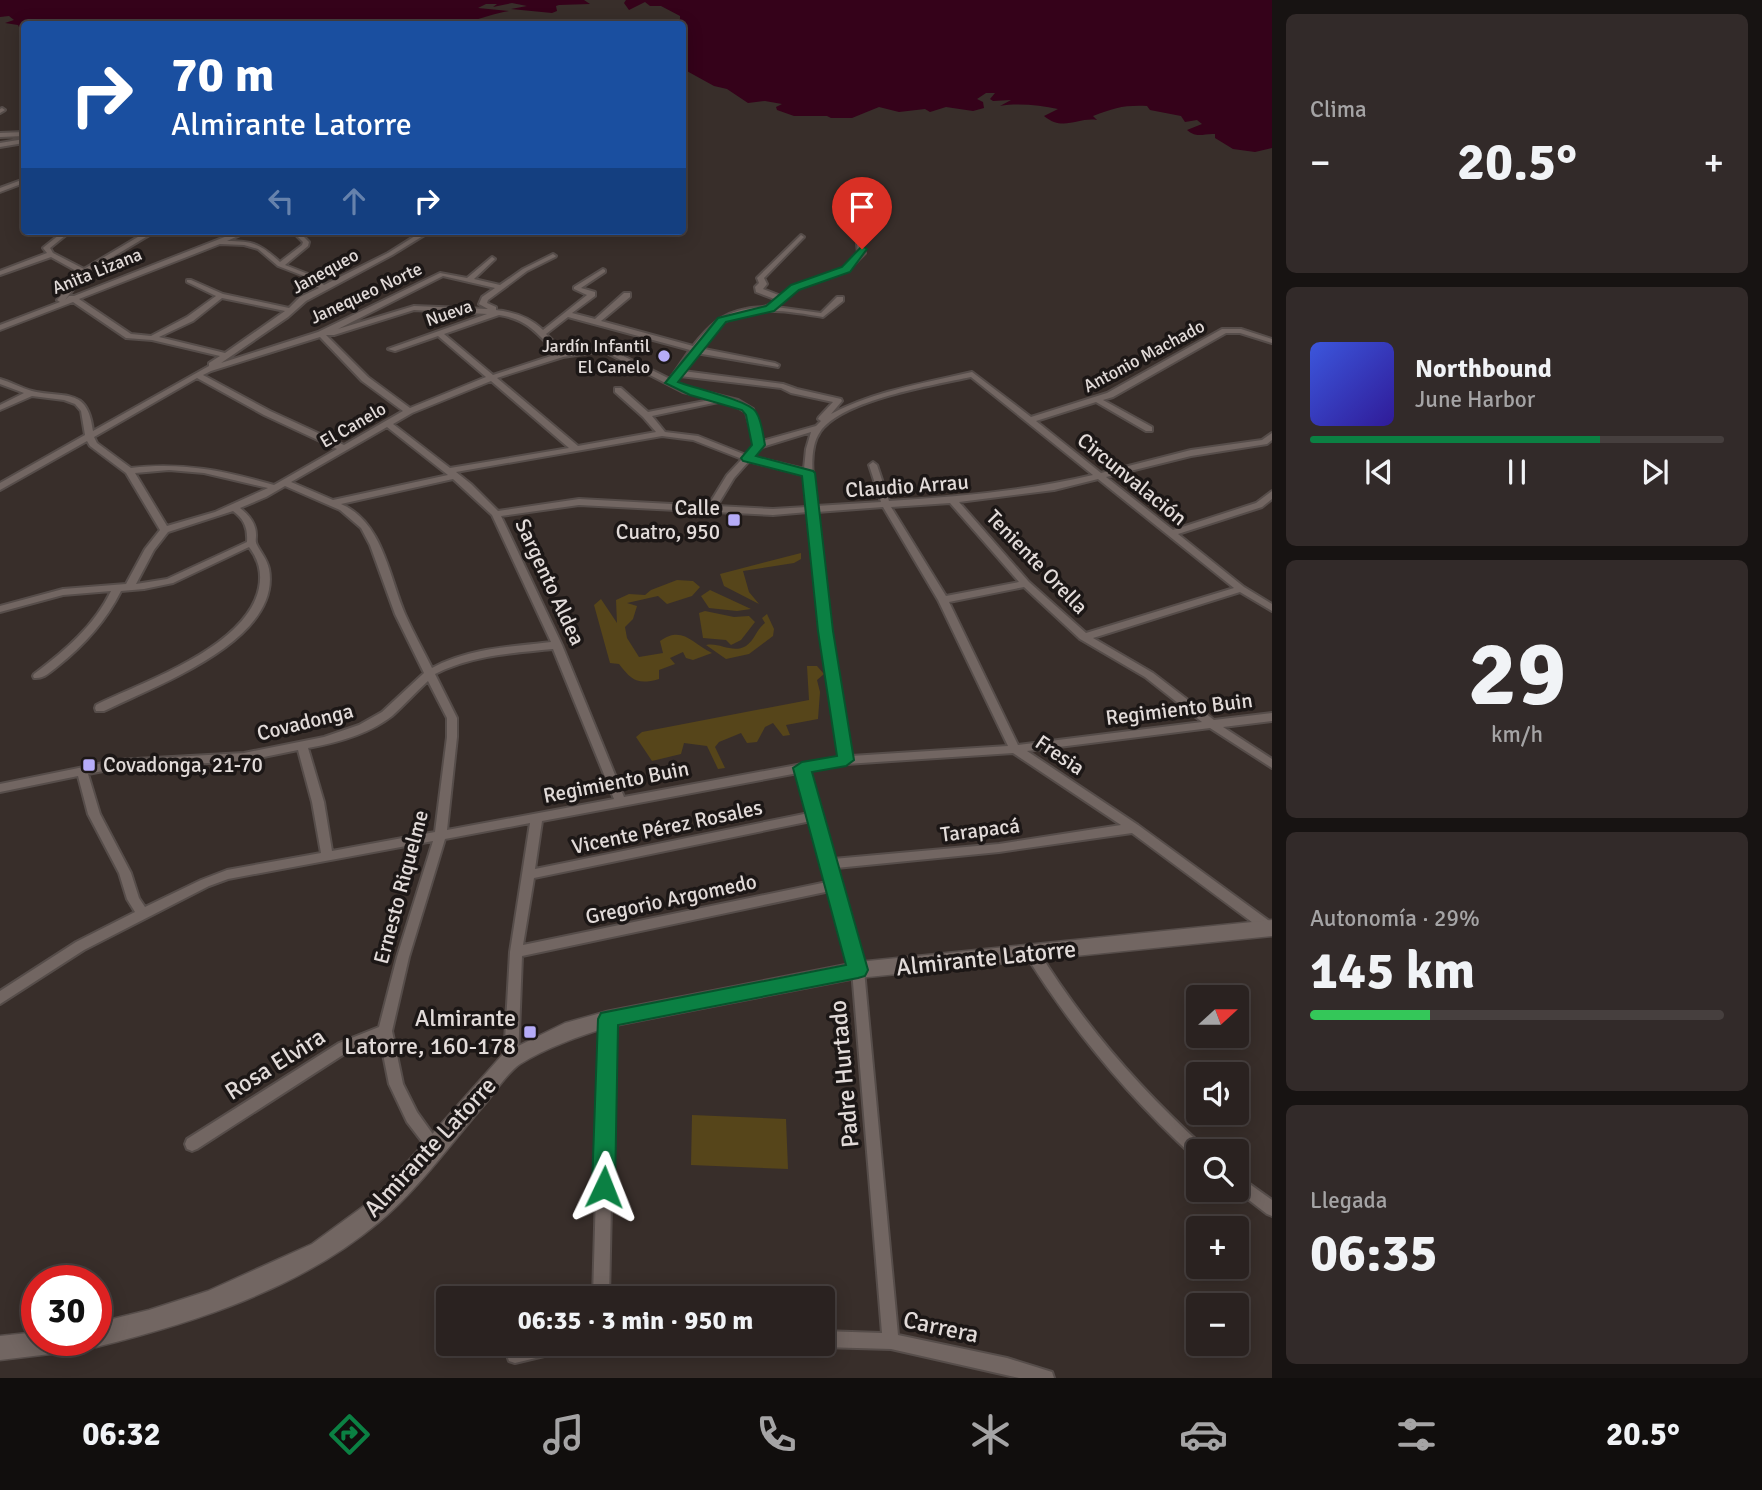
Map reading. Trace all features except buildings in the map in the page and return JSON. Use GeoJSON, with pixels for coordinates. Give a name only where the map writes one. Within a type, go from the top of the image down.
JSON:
{"type":"FeatureCollection","features":[{"type":"Feature","properties":{"kind":"main road","name":"Almirante Latorre"},"geometry":{"type":"LineString","coordinates":[[112,1331],[208,1303],[320,1252],[380,1207],[511,1059],[565,1032],[608,1019],[858,970],[1271,929]]}},
{"type":"Feature","properties":{"kind":"main road"},"geometry":{"type":"LineString","coordinates":[[0,1348],[21,1345]]}},
{"type":"Feature","properties":{"kind":"street"},"geometry":{"type":"LineString","coordinates":[[0,135],[21,134]]}},
{"type":"Feature","properties":{"kind":"street"},"geometry":{"type":"LineString","coordinates":[[0,145],[21,142]]}},
{"type":"Feature","properties":{"kind":"street"},"geometry":{"type":"LineString","coordinates":[[0,190],[21,183]]}},
{"type":"Feature","properties":{"kind":"street"},"geometry":{"type":"LineString","coordinates":[[63,235],[46,248],[51,254],[84,272]]}},
{"type":"Feature","properties":{"kind":"street"},"geometry":{"type":"LineString","coordinates":[[60,303],[84,272],[146,235]]}},
{"type":"Feature","properties":{"kind":"street","name":"Anita Lizana"},"geometry":{"type":"LineString","coordinates":[[0,328],[235,235]]}},
{"type":"Feature","properties":{"kind":"street","name":"Janequeo"},"geometry":{"type":"LineString","coordinates":[[208,369],[303,299],[421,235]]}},
{"type":"Feature","properties":{"kind":"street"},"geometry":{"type":"LineString","coordinates":[[280,265],[305,246],[306,242],[300,236]]}},
{"type":"Feature","properties":{"kind":"street"},"geometry":{"type":"LineString","coordinates":[[782,296],[760,290],[759,287],[763,284],[760,278],[801,237]]}},
{"type":"Feature","properties":{"kind":"street"},"geometry":{"type":"LineString","coordinates":[[210,244],[236,243],[254,246],[280,265],[306,275],[323,288]]}},
{"type":"Feature","properties":{"kind":"street"},"geometry":{"type":"LineString","coordinates":[[770,309],[782,296],[800,285],[846,269],[862,253],[859,245]]}},
{"type":"Feature","properties":{"kind":"street"},"geometry":{"type":"LineString","coordinates":[[0,273],[51,254]]}},
{"type":"Feature","properties":{"kind":"street"},"geometry":{"type":"LineString","coordinates":[[500,287],[553,256]]}},
{"type":"Feature","properties":{"kind":"street"},"geometry":{"type":"LineString","coordinates":[[470,279],[492,258]]}},
{"type":"Feature","properties":{"kind":"street"},"geometry":{"type":"LineString","coordinates":[[543,333],[592,294],[576,288],[603,271]]}},
{"type":"Feature","properties":{"kind":"street","name":"Janequeo Norte"},"geometry":{"type":"LineString","coordinates":[[197,375],[208,369],[321,334],[442,274],[500,287]]}},
{"type":"Feature","properties":{"kind":"street"},"geometry":{"type":"LineString","coordinates":[[189,281],[222,296],[289,310]]}},
{"type":"Feature","properties":{"kind":"street","name":"Nueva"},"geometry":{"type":"LineString","coordinates":[[499,312],[485,306],[483,302],[500,287]]}},
{"type":"Feature","properties":{"kind":"street"},"geometry":{"type":"LineString","coordinates":[[596,322],[627,295]]}},
{"type":"Feature","properties":{"kind":"street"},"geometry":{"type":"LineString","coordinates":[[152,338],[190,319],[222,296]]}},
{"type":"Feature","properties":{"kind":"street"},"geometry":{"type":"LineString","coordinates":[[72,298],[129,335],[224,355]]}},
{"type":"Feature","properties":{"kind":"street"},"geometry":{"type":"LineString","coordinates":[[671,383],[695,350],[722,320],[770,309],[823,315],[841,299]]}},
{"type":"Feature","properties":{"kind":"street"},"geometry":{"type":"LineString","coordinates":[[321,334],[350,329],[414,308],[499,312],[524,319],[543,333],[562,355]]}},
{"type":"Feature","properties":{"kind":"street","name":"Nueva"},"geometry":{"type":"LineString","coordinates":[[392,349],[499,312]]}},
{"type":"Feature","properties":{"kind":"street"},"geometry":{"type":"LineString","coordinates":[[567,314],[695,350],[775,365]]}},
{"type":"Feature","properties":{"kind":"street","name":"Antonio Machado"},"geometry":{"type":"LineString","coordinates":[[1031,420],[1098,400],[1225,331],[1241,331],[1272,341]]}},
{"type":"Feature","properties":{"kind":"street"},"geometry":{"type":"LineString","coordinates":[[321,334],[359,374],[409,411]]}},
{"type":"Feature","properties":{"kind":"street"},"geometry":{"type":"LineString","coordinates":[[440,334],[576,449]]}},
{"type":"Feature","properties":{"kind":"street","name":"El Canelo"},"geometry":{"type":"LineString","coordinates":[[165,530],[235,508],[281,486],[409,411],[494,377],[562,355],[596,350],[609,351],[694,393],[741,405],[750,411],[759,445]]}},
{"type":"Feature","properties":{"kind":"street"},"geometry":{"type":"LineString","coordinates":[[678,373],[783,386],[838,401],[821,419],[810,450],[808,473],[825,631],[846,760]]}},
{"type":"Feature","properties":{"kind":"street","name":"Circunvalación"},"geometry":{"type":"LineString","coordinates":[[820,426],[858,404],[972,374],[1241,589],[1272,608]]}},
{"type":"Feature","properties":{"kind":"street"},"geometry":{"type":"LineString","coordinates":[[0,487],[197,375],[267,413],[343,448]]}},
{"type":"Feature","properties":{"kind":"street"},"geometry":{"type":"LineString","coordinates":[[0,381],[31,393],[62,397],[80,404],[86,412],[89,437],[93,444],[129,471],[165,530],[150,549],[129,587]]}},
{"type":"Feature","properties":{"kind":"street"},"geometry":{"type":"LineString","coordinates":[[618,390],[646,415],[662,434]]}},
{"type":"Feature","properties":{"kind":"street"},"geometry":{"type":"LineString","coordinates":[[0,408],[31,393]]}},
{"type":"Feature","properties":{"kind":"street"},"geometry":{"type":"LineString","coordinates":[[646,415],[722,400]]}},
{"type":"Feature","properties":{"kind":"street"},"geometry":{"type":"LineString","coordinates":[[1098,400],[1149,429]]}},
{"type":"Feature","properties":{"kind":"street","name":"Sargento Aldea"},"geometry":{"type":"LineString","coordinates":[[387,423],[481,497],[496,514],[556,645],[620,800]]}},
{"type":"Feature","properties":{"kind":"street"},"geometry":{"type":"LineString","coordinates":[[711,509],[722,487],[759,445],[820,426]]}},
{"type":"Feature","properties":{"kind":"street"},"geometry":{"type":"LineString","coordinates":[[333,503],[451,473],[662,434],[695,438],[747,458],[808,473]]}},
{"type":"Feature","properties":{"kind":"street","name":"Claudio Arrau"},"geometry":{"type":"LineString","coordinates":[[496,514],[579,502],[772,512],[953,500],[1029,492],[1191,453],[1269,441]]}},
{"type":"Feature","properties":{"kind":"street","name":"Fresia"},"geometry":{"type":"LineString","coordinates":[[873,465],[886,505],[943,600],[1015,748],[1134,828],[1271,929]]}},
{"type":"Feature","properties":{"kind":"street","name":"Ernesto Riquelme"},"geometry":{"type":"LineString","coordinates":[[129,471],[166,467],[201,468],[281,486],[333,503],[358,519],[371,536],[400,614],[449,708],[453,727],[441,833],[403,957],[386,1031],[396,1084],[412,1117],[435,1147]]}},
{"type":"Feature","properties":{"kind":"street"},"geometry":{"type":"LineString","coordinates":[[1172,533],[1259,505],[1272,494]]}},
{"type":"Feature","properties":{"kind":"street","name":"Teniente Orella"},"geometry":{"type":"LineString","coordinates":[[953,500],[1026,584],[1084,638],[1149,675],[1213,725],[1272,764]]}},
{"type":"Feature","properties":{"kind":"street"},"geometry":{"type":"LineString","coordinates":[[100,708],[210,652],[244,627],[262,596],[267,578],[264,562],[251,543],[249,522],[235,508]]}},
{"type":"Feature","properties":{"kind":"street"},"geometry":{"type":"LineString","coordinates":[[0,609],[64,592],[129,587],[183,577],[251,543]]}},
{"type":"Feature","properties":{"kind":"street"},"geometry":{"type":"LineString","coordinates":[[943,600],[1026,584]]}},
{"type":"Feature","properties":{"kind":"street"},"geometry":{"type":"LineString","coordinates":[[38,676],[84,638],[105,612],[118,588]]}},
{"type":"Feature","properties":{"kind":"street"},"geometry":{"type":"LineString","coordinates":[[1084,638],[1241,589]]}},
{"type":"Feature","properties":{"kind":"street","name":"Covadonga"},"geometry":{"type":"LineString","coordinates":[[0,788],[139,761],[244,757],[338,737],[386,715],[430,674],[449,663],[481,654],[556,645]]}},
{"type":"Feature","properties":{"kind":"street","name":"Regimiento Buin"},"geometry":{"type":"LineString","coordinates":[[0,998],[80,946],[227,875],[441,833],[846,760],[1015,748],[1272,717]]}},
{"type":"Feature","properties":{"kind":"street"},"geometry":{"type":"LineString","coordinates":[[302,746],[318,802],[327,856]]}},
{"type":"Feature","properties":{"kind":"street","name":"Padre Hurtado"},"geometry":{"type":"LineString","coordinates":[[802,768],[858,970],[891,1341]]}},
{"type":"Feature","properties":{"kind":"street"},"geometry":{"type":"LineString","coordinates":[[82,771],[94,814],[143,914]]}},
{"type":"Feature","properties":{"kind":"street","name":"Vicente Pérez Rosales"},"geometry":{"type":"LineString","coordinates":[[527,875],[815,816]]}},
{"type":"Feature","properties":{"kind":"street"},"geometry":{"type":"LineString","coordinates":[[511,1059],[516,952],[537,817]]}},
{"type":"Feature","properties":{"kind":"street","name":"Tarapacá"},"geometry":{"type":"LineString","coordinates":[[829,864],[985,850],[1134,828]]}},
{"type":"Feature","properties":{"kind":"street","name":"Gregorio Argomedo"},"geometry":{"type":"LineString","coordinates":[[516,952],[834,885]]}},
{"type":"Feature","properties":{"kind":"street"},"geometry":{"type":"LineString","coordinates":[[1032,953],[1062,1002],[1099,1051],[1147,1104],[1186,1140]]}},
{"type":"Feature","properties":{"kind":"street"},"geometry":{"type":"LineString","coordinates":[[601,1286],[608,1019]]}},
{"type":"Feature","properties":{"kind":"street","name":"Rosa Elvira"},"geometry":{"type":"LineString","coordinates":[[192,1144],[344,1047],[386,1031]]}},
{"type":"Feature","properties":{"kind":"street"},"geometry":{"type":"LineString","coordinates":[[1249,1191],[1272,1209]]}},
{"type":"Feature","properties":{"kind":"street","name":"Carrera"},"geometry":{"type":"LineString","coordinates":[[835,1339],[891,1341],[1007,1366],[1046,1378]]}},
{"type":"Feature","properties":{"kind":"shaded area"},"geometry":{"type":"Polygon","coordinates":[[[0,0],[584,0],[590,4],[559,5],[556,6],[557,11],[552,13],[511,9],[527,6],[512,3],[493,7],[497,4],[486,4],[478,8],[509,11],[467,21],[58,19],[21,21],[19,27],[5,23],[14,20],[9,16],[0,17],[0,0]]]}},
{"type":"Feature","properties":{"kind":"shaded area"},"geometry":{"type":"Polygon","coordinates":[[[626,0],[1272,0],[1272,148],[1255,152],[1233,149],[1215,138],[1215,134],[1197,135],[1187,130],[1202,124],[1197,120],[1185,122],[1181,116],[1150,110],[1147,106],[1113,109],[1093,116],[1097,120],[1058,123],[1044,116],[1058,109],[1029,105],[1000,106],[1011,100],[993,101],[990,99],[995,93],[986,93],[977,99],[983,102],[984,108],[973,111],[946,107],[930,112],[925,109],[899,112],[879,107],[852,118],[794,116],[777,110],[776,107],[782,104],[765,101],[748,103],[727,89],[714,86],[686,71],[686,21],[669,21],[680,19],[680,16],[661,6],[650,6],[645,2],[629,10],[624,3],[626,0]]]}},
{"type":"Feature","properties":{"kind":"shaded area"},"geometry":{"type":"Polygon","coordinates":[[[801,553],[801,559],[794,563],[743,571],[749,592],[759,604],[724,586],[720,574],[801,553]]]}},
{"type":"Feature","properties":{"kind":"shaded area"},"geometry":{"type":"Polygon","coordinates":[[[677,580],[693,581],[700,587],[692,596],[667,604],[658,596],[627,603],[637,606],[633,619],[625,627],[627,638],[639,657],[663,653],[660,641],[675,635],[687,637],[712,653],[693,660],[686,658],[683,652],[670,658],[675,664],[659,670],[659,679],[646,682],[636,680],[619,664],[610,663],[594,605],[601,599],[617,623],[616,600],[629,594],[645,595],[677,580]]]}},
{"type":"Feature","properties":{"kind":"shaded area"},"geometry":{"type":"Polygon","coordinates":[[[710,590],[751,609],[737,611],[709,608],[701,596],[710,590]]]}},
{"type":"Feature","properties":{"kind":"shaded area"},"geometry":{"type":"Polygon","coordinates":[[[705,611],[734,617],[749,616],[755,622],[741,640],[731,645],[726,640],[703,638],[699,613],[705,611]]]}},
{"type":"Feature","properties":{"kind":"shaded area"},"geometry":{"type":"Polygon","coordinates":[[[767,614],[774,629],[773,636],[749,654],[726,659],[706,645],[736,649],[746,646],[765,623],[762,618],[767,614]]]}},
{"type":"Feature","properties":{"kind":"shaded area"},"geometry":{"type":"Polygon","coordinates":[[[807,666],[817,666],[824,674],[817,680],[820,692],[818,719],[786,725],[790,735],[783,736],[773,723],[765,727],[757,742],[747,743],[741,733],[719,742],[715,747],[725,768],[718,769],[707,746],[684,743],[681,754],[652,761],[636,737],[642,732],[809,700],[807,666]]]}},
{"type":"Feature","properties":{"kind":"shaded area"},"geometry":{"type":"Polygon","coordinates":[[[692,1115],[786,1119],[788,1169],[691,1165],[692,1115]]]}},
{"type":"Feature","properties":{"kind":"place","name":"Jardín Infantil El Canelo"},"geometry":{"type":"Point","coordinates":[664,356]}},
{"type":"Feature","properties":{"kind":"place","name":"Calle Cuatro, 950"},"geometry":{"type":"Point","coordinates":[734,520]}},
{"type":"Feature","properties":{"kind":"place","name":"Covadonga, 21-70"},"geometry":{"type":"Point","coordinates":[89,765]}},
{"type":"Feature","properties":{"kind":"place","name":"Almirante Latorre, 160-178"},"geometry":{"type":"Point","coordinates":[530,1032]}},
{"type":"Feature","properties":{"kind":"route"},"geometry":{"type":"LineString","coordinates":[[604,1187],[608,1019],[858,970],[802,768],[846,760],[825,631],[808,473],[747,458],[759,445],[751,422],[752,414],[746,407],[694,393],[671,383],[722,320],[770,309],[780,297],[795,288],[846,269],[862,253],[862,249]]}}]}
